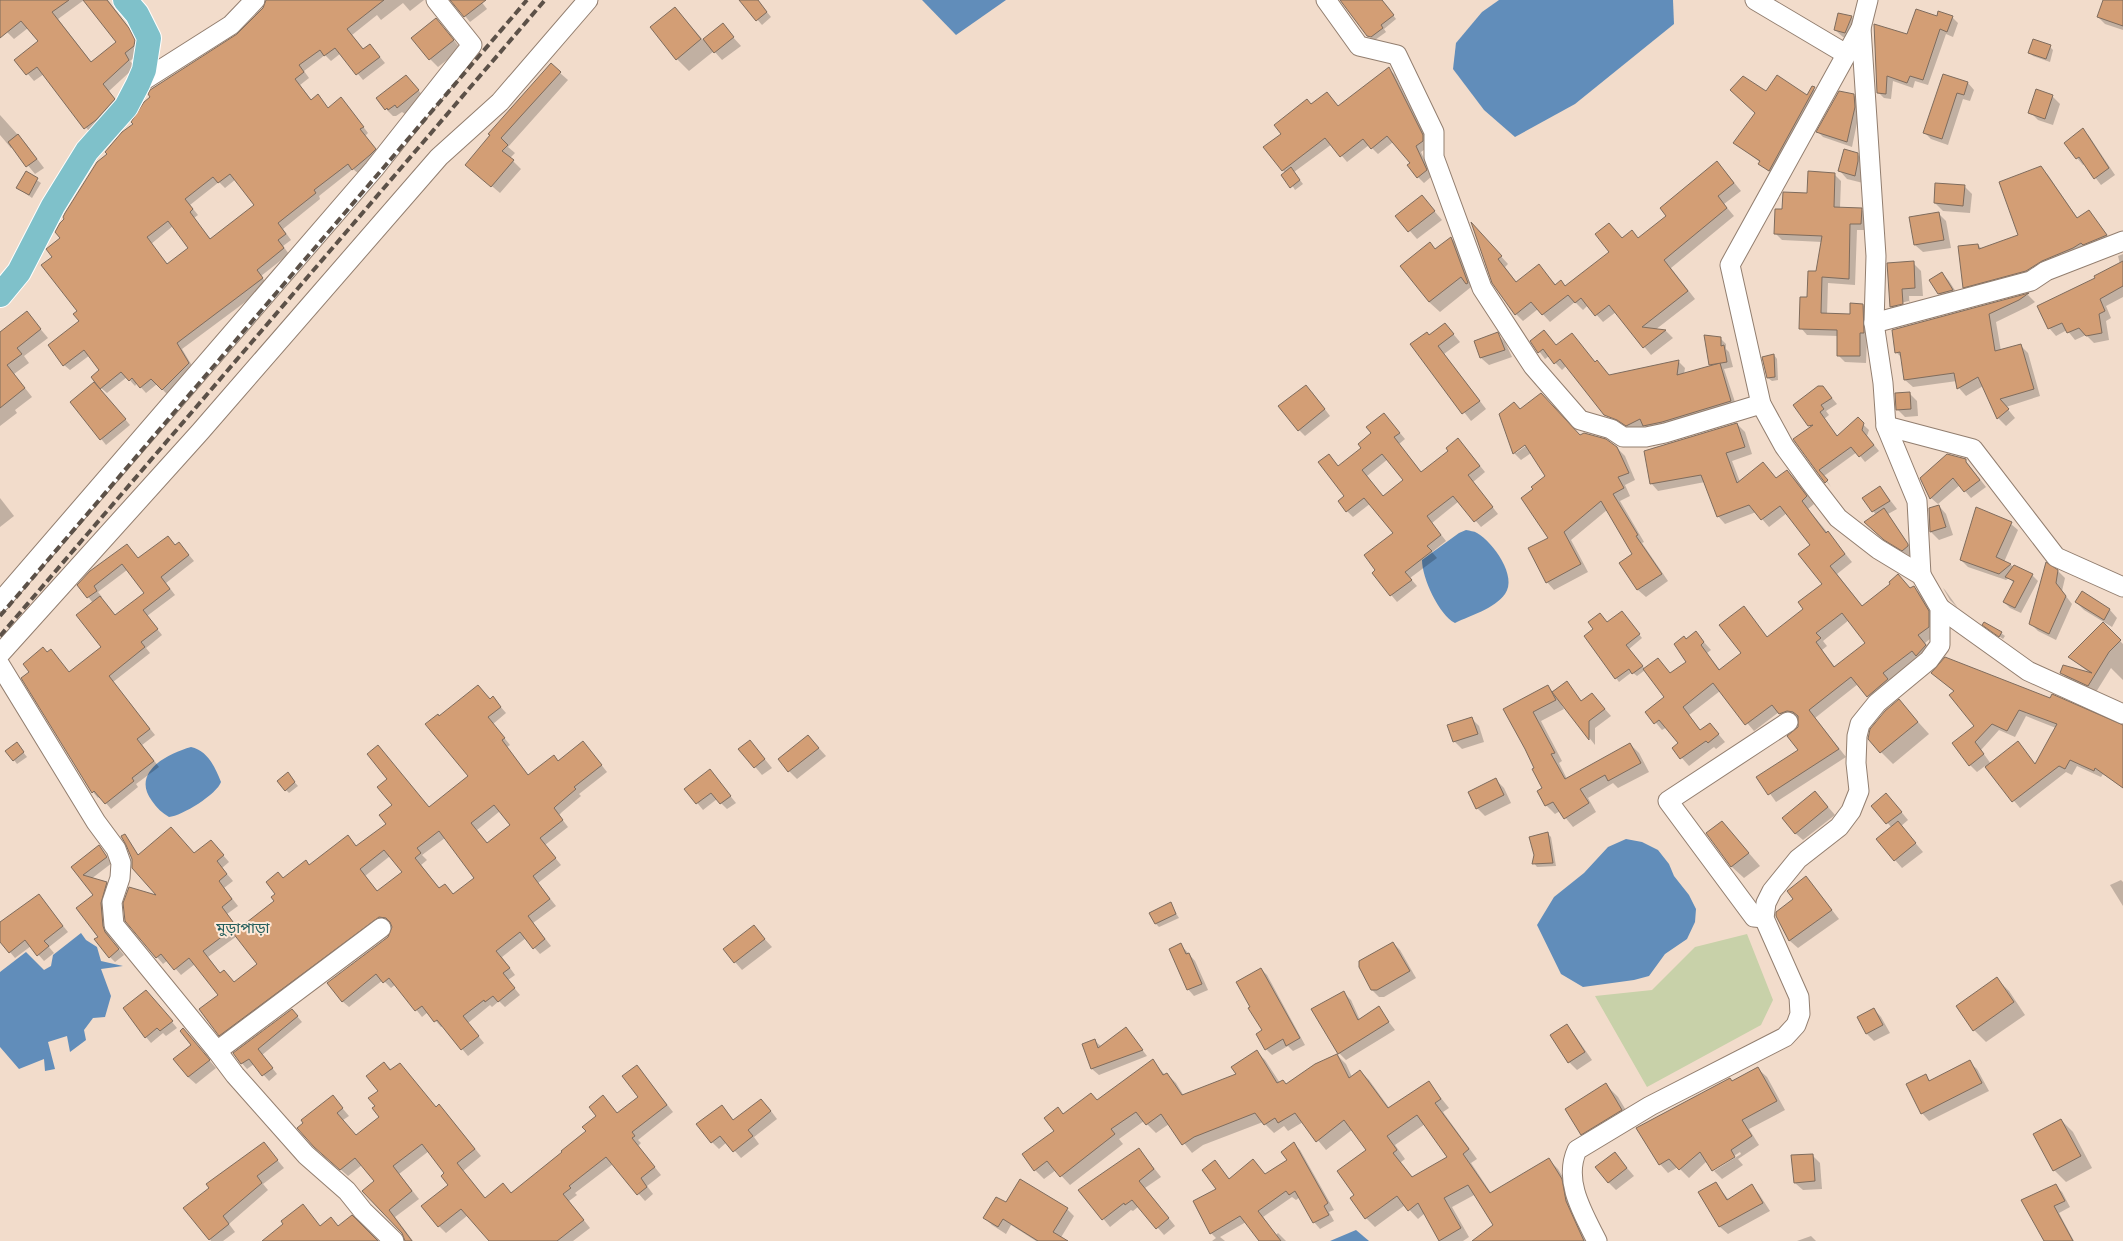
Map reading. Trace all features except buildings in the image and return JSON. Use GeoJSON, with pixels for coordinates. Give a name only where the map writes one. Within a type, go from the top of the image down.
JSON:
{"type":"FeatureCollection","features":[{"type":"Feature","properties":{"kind":"main road"},"geometry":{"type":"LineString","coordinates":[[0,295],[19,272],[52,206],[87,151],[126,107],[144,70],[149,38],[136,14],[125,0]]}},
{"type":"Feature","properties":{"kind":"street"},"geometry":{"type":"LineString","coordinates":[[138,84],[230,25],[255,0]]}},
{"type":"Feature","properties":{"kind":"street"},"geometry":{"type":"LineString","coordinates":[[0,602],[374,169],[472,45],[436,0]]}},
{"type":"Feature","properties":{"kind":"street"},"geometry":{"type":"LineString","coordinates":[[0,654],[200,432],[440,157],[500,102],[588,0]]}},
{"type":"Feature","properties":{"kind":"street"},"geometry":{"type":"LineString","coordinates":[[1326,0],[1359,46],[1397,55],[1434,132],[1434,157],[1482,288],[1533,366],[1580,420],[1611,429],[1623,437],[1646,436],[1665,433],[1761,404]]}},
{"type":"Feature","properties":{"kind":"street"},"geometry":{"type":"LineString","coordinates":[[1755,0],[1846,54]]}},
{"type":"Feature","properties":{"kind":"street"},"geometry":{"type":"LineString","coordinates":[[1868,0],[1860,28],[1730,266],[1761,404],[1784,446],[1810,484],[1838,518],[1878,548],[1921,575]]}},
{"type":"Feature","properties":{"kind":"street"},"geometry":{"type":"LineString","coordinates":[[1860,28],[1876,256],[1874,323],[1883,383],[1886,426],[1917,502],[1921,575],[1940,608],[2028,671],[2123,714]]}},
{"type":"Feature","properties":{"kind":"street"},"geometry":{"type":"LineString","coordinates":[[1874,323],[2031,281],[2046,271],[2123,241]]}},
{"type":"Feature","properties":{"kind":"street"},"geometry":{"type":"LineString","coordinates":[[1886,426],[1974,449],[2056,557],[2123,587]]}},
{"type":"Feature","properties":{"kind":"street"},"geometry":{"type":"LineString","coordinates":[[1597,1241],[1581,1208],[1571,1175],[1572,1161],[1577,1150],[1650,1106],[1785,1037],[1796,1025],[1800,1014],[1800,997],[1764,918],[1766,903],[1772,891],[1798,859],[1839,827],[1851,811],[1859,791],[1856,736],[1860,724],[1877,702],[1929,660],[1940,645],[1940,608]]}},
{"type":"Feature","properties":{"kind":"street"},"geometry":{"type":"LineString","coordinates":[[0,665],[96,822],[116,850],[120,863],[120,878],[112,902],[114,925],[235,1075],[306,1155],[347,1192],[363,1211],[394,1241]]}},
{"type":"Feature","properties":{"kind":"street"},"geometry":{"type":"LineString","coordinates":[[1764,918],[1754,917],[1668,801],[1788,722]]}},
{"type":"Feature","properties":{"kind":"street"},"geometry":{"type":"LineString","coordinates":[[217,1051],[381,928]]}},
{"type":"Feature","properties":{"kind":"green space"},"geometry":{"type":"Polygon","coordinates":[[[1747,934],[1773,1000],[1761,1025],[1647,1087],[1595,996],[1652,990],[1695,947],[1747,934]]]}},
{"type":"Feature","properties":{"kind":"water"},"geometry":{"type":"Polygon","coordinates":[[[922,0],[1006,0],[956,35],[922,0]]]}},
{"type":"Feature","properties":{"kind":"water"},"geometry":{"type":"Polygon","coordinates":[[[1499,0],[1673,0],[1674,24],[1575,104],[1515,137],[1484,110],[1453,69],[1456,43],[1482,12],[1499,0]]]}},
{"type":"Feature","properties":{"kind":"water"},"geometry":{"type":"Polygon","coordinates":[[[1466,530],[1476,532],[1490,544],[1502,560],[1508,579],[1508,587],[1505,594],[1495,604],[1455,623],[1443,612],[1432,595],[1425,576],[1422,560],[1466,530]]]}},
{"type":"Feature","properties":{"kind":"water"},"geometry":{"type":"Polygon","coordinates":[[[191,747],[206,756],[213,765],[221,782],[213,792],[198,804],[182,813],[169,817],[152,801],[147,791],[146,782],[154,766],[171,754],[191,747]]]}},
{"type":"Feature","properties":{"kind":"water"},"geometry":{"type":"Polygon","coordinates":[[[1626,839],[1642,842],[1658,850],[1669,864],[1674,876],[1689,895],[1696,909],[1695,922],[1687,939],[1665,954],[1649,976],[1583,987],[1561,974],[1537,925],[1554,897],[1584,873],[1608,847],[1626,839]]]}},
{"type":"Feature","properties":{"kind":"water"},"geometry":{"type":"Polygon","coordinates":[[[81,933],[86,940],[97,947],[101,961],[123,966],[101,969],[111,996],[105,1017],[93,1018],[84,1030],[86,1040],[70,1052],[67,1036],[48,1042],[55,1069],[45,1071],[44,1059],[19,1069],[0,1047],[0,972],[26,952],[44,970],[51,966],[53,955],[81,933]]]}},
{"type":"Feature","properties":{"kind":"water"},"geometry":{"type":"Polygon","coordinates":[[[1356,1230],[1369,1241],[1330,1241],[1356,1230]]]}},
{"type":"Feature","properties":{"kind":"railway"},"geometry":{"type":"LineString","coordinates":[[0,616],[527,0]]}},
{"type":"Feature","properties":{"kind":"railway"},"geometry":{"type":"LineString","coordinates":[[0,636],[545,0]]}},
{"type":"Feature","properties":{"kind":"district","name":"মুড়াপাড়া"},"geometry":{"type":"Point","coordinates":[243,928]}}]}
